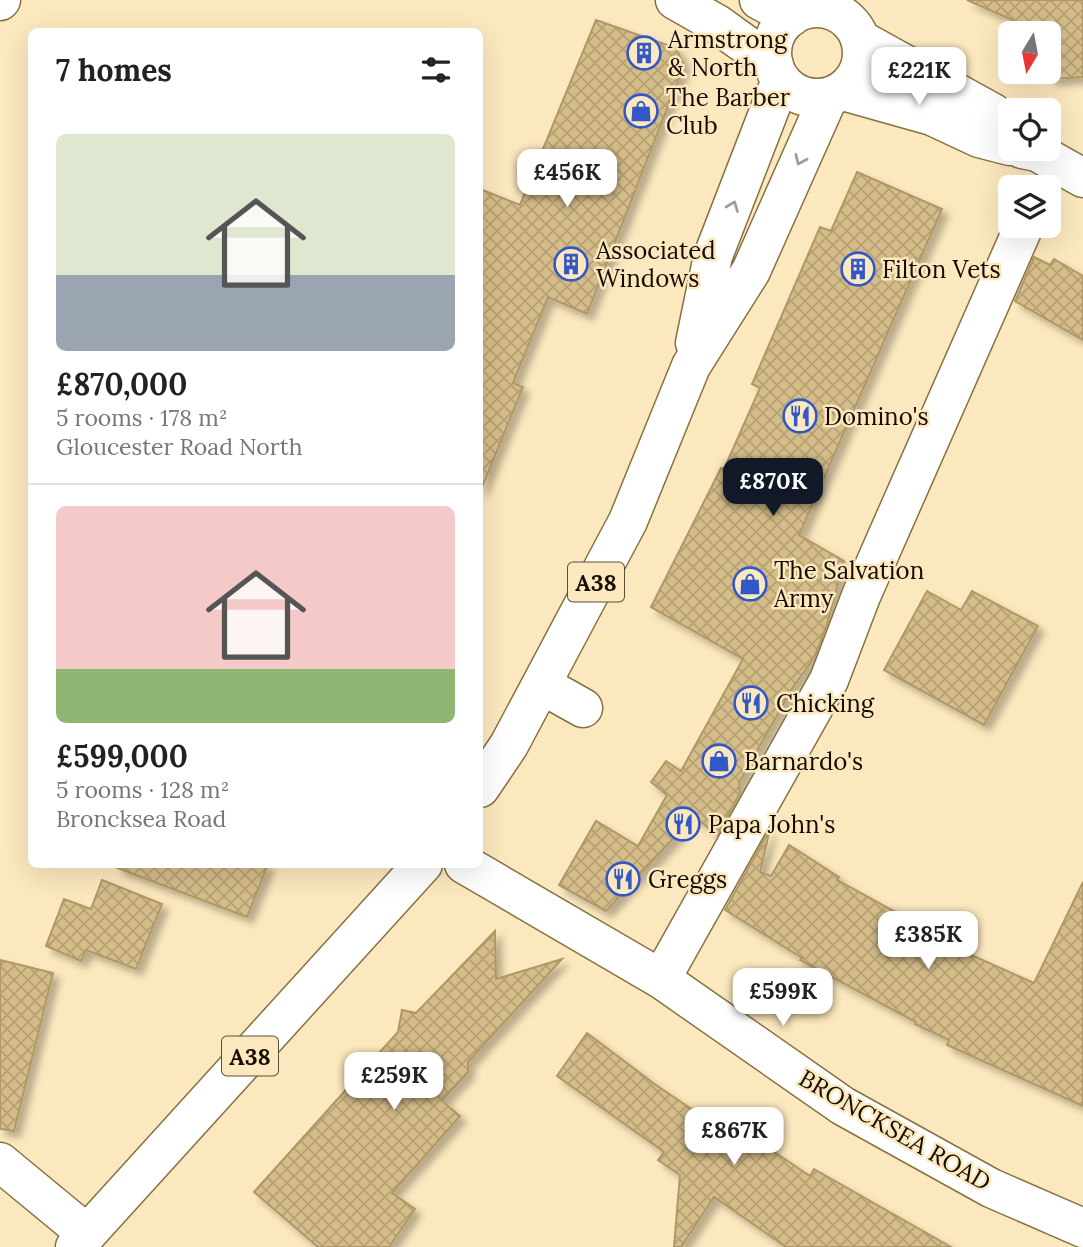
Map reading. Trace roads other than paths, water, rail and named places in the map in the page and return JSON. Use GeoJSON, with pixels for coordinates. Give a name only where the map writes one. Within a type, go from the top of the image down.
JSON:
{"type":"FeatureCollection","features":[{"type":"Feature","properties":{"kind":"main road"},"geometry":{"type":"LineString","coordinates":[[675,0],[717,24],[777,72],[790,89],[802,96],[815,99],[835,94],[932,116],[998,144]]}},
{"type":"Feature","properties":{"kind":"main road","name":"A38"},"geometry":{"type":"LineString","coordinates":[[483,784],[509,745],[628,522],[691,366],[751,271],[835,94],[853,81],[860,68],[863,54],[849,19],[832,10],[789,7],[775,38],[772,51],[777,72],[713,256],[691,366]]}},
{"type":"Feature","properties":{"kind":"main road"},"geometry":{"type":"LineString","coordinates":[[849,19],[998,118]]}},
{"type":"Feature","properties":{"kind":"main road"},"geometry":{"type":"LineString","coordinates":[[662,979],[829,680],[861,596],[1019,238]]}},
{"type":"Feature","properties":{"kind":"main road"},"geometry":{"type":"LineString","coordinates":[[542,685],[583,708]]}},
{"type":"Feature","properties":{"kind":"main road","name":"A38"},"geometry":{"type":"LineString","coordinates":[[80,1240],[419,868]]}},
{"type":"Feature","properties":{"kind":"main road","name":"BRONCKSEA ROAD"},"geometry":{"type":"LineString","coordinates":[[471,868],[662,979],[843,1106],[991,1188],[1083,1228]]}},
{"type":"Feature","properties":{"kind":"main road"},"geometry":{"type":"LineString","coordinates":[[0,1163],[80,1240]]}},
{"type":"Feature","properties":{"kind":"place","name":"Armstrong & North"},"geometry":{"type":"Point","coordinates":[644,53]}},
{"type":"Feature","properties":{"kind":"place","name":"The Barber Club"},"geometry":{"type":"Point","coordinates":[641,111]}},
{"type":"Feature","properties":{"kind":"place","name":"Associated Windows"},"geometry":{"type":"Point","coordinates":[571,264]}},
{"type":"Feature","properties":{"kind":"place","name":"Filton Vets"},"geometry":{"type":"Point","coordinates":[858,269]}},
{"type":"Feature","properties":{"kind":"place","name":"Domino's"},"geometry":{"type":"Point","coordinates":[800,416]}},
{"type":"Feature","properties":{"kind":"place","name":"The Salvation Army"},"geometry":{"type":"Point","coordinates":[750,584]}},
{"type":"Feature","properties":{"kind":"place","name":"Chicking"},"geometry":{"type":"Point","coordinates":[751,703]}},
{"type":"Feature","properties":{"kind":"place","name":"Barnardo's"},"geometry":{"type":"Point","coordinates":[719,761]}},
{"type":"Feature","properties":{"kind":"place","name":"Papa John's"},"geometry":{"type":"Point","coordinates":[683,824]}},
{"type":"Feature","properties":{"kind":"place","name":"Greggs"},"geometry":{"type":"Point","coordinates":[623,879]}}]}
